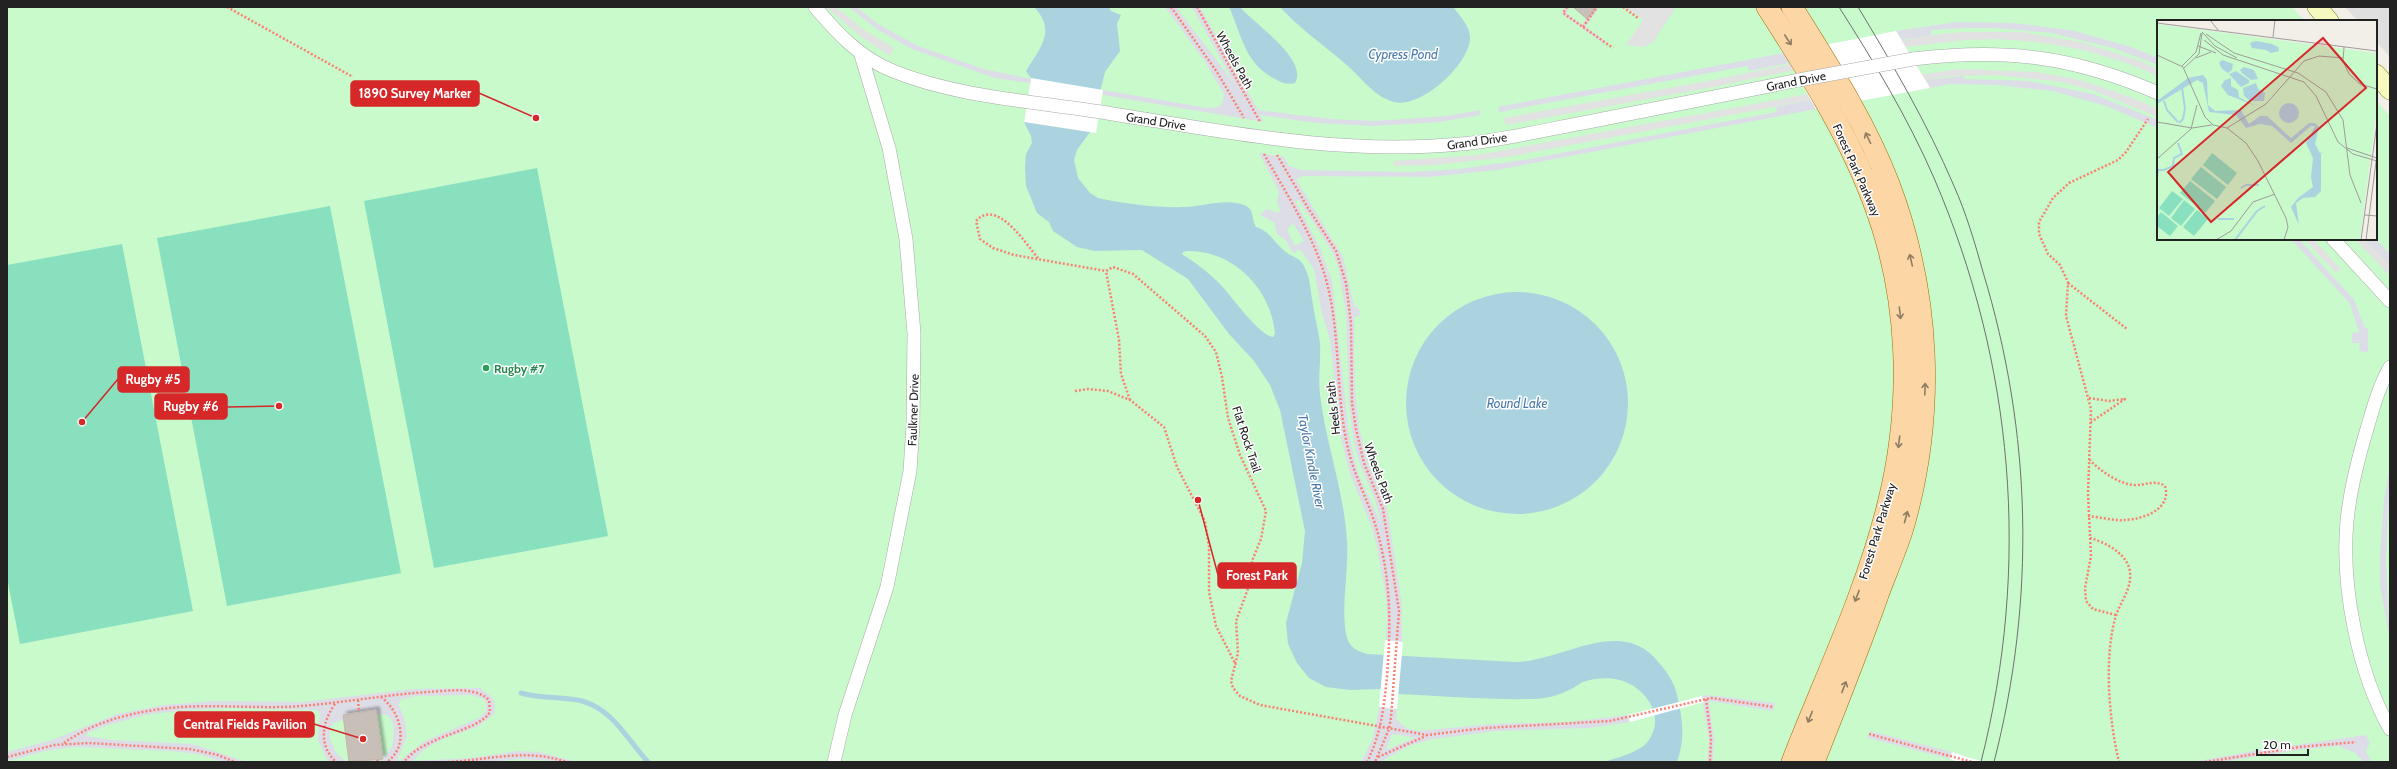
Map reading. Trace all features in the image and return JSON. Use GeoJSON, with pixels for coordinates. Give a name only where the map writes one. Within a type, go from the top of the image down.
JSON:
{"type":"FeatureCollection","features":[{"type":"Feature","properties":{"kind":"main road","name":"Forest Park Parkway"},"geometry":{"type":"LineString","coordinates":[[1767,7],[1829,107],[1872,199],[1887,243],[1897,288],[1903,334],[1902,417],[1896,462],[1887,505],[1860,588],[1792,762]]}},
{"type":"Feature","properties":{"kind":"main road","name":"Forest Park Parkway"},"geometry":{"type":"LineString","coordinates":[[1792,7],[1850,104],[1888,182],[1899,213],[1917,285],[1922,317],[1926,372],[1922,439],[1902,530],[1814,762]]}},
{"type":"Feature","properties":{"kind":"main road"},"geometry":{"type":"LineString","coordinates":[[2316,7],[2328,20]]}},
{"type":"Feature","properties":{"kind":"main road"},"geometry":{"type":"LineString","coordinates":[[2377,75],[2390,90]]}},
{"type":"Feature","properties":{"kind":"street","name":"Grand Drive"},"geometry":{"type":"LineString","coordinates":[[815,7],[834,30],[861,55],[892,70],[919,80],[1028,101],[1287,141],[1342,147],[1390,148],[1463,144],[1496,139],[1913,59],[1984,53],[2023,55],[2092,67],[2157,93]]}},
{"type":"Feature","properties":{"kind":"street","name":"Faulkner Drive"},"geometry":{"type":"LineString","coordinates":[[834,762],[845,715],[887,586],[910,472],[913,425],[914,333],[906,239],[889,148],[861,55]]}},
{"type":"Feature","properties":{"kind":"street"},"geometry":{"type":"LineString","coordinates":[[2334,240],[2390,301]]}},
{"type":"Feature","properties":{"kind":"street"},"geometry":{"type":"LineString","coordinates":[[2390,367],[2374,404],[2353,484],[2347,522],[2347,560],[2350,599],[2361,655],[2372,690],[2390,730]]}},
{"type":"Feature","properties":{"kind":"path"},"geometry":{"type":"LineString","coordinates":[[227,7],[353,77]]}},
{"type":"Feature","properties":{"kind":"path"},"geometry":{"type":"LineString","coordinates":[[1171,7],[1218,72],[1244,118]]}},
{"type":"Feature","properties":{"kind":"path","name":"Wheels Path"},"geometry":{"type":"LineString","coordinates":[[1197,7],[1259,120]]}},
{"type":"Feature","properties":{"kind":"path"},"geometry":{"type":"LineString","coordinates":[[1567,7],[1563,13],[1613,48]]}},
{"type":"Feature","properties":{"kind":"path"},"geometry":{"type":"LineString","coordinates":[[1582,27],[1597,7]]}},
{"type":"Feature","properties":{"kind":"path"},"geometry":{"type":"LineString","coordinates":[[1623,7],[1638,18]]}},
{"type":"Feature","properties":{"kind":"path"},"geometry":{"type":"LineString","coordinates":[[2127,329],[2068,282],[2060,265],[2048,254],[2039,234],[2039,222],[2053,198],[2069,183],[2118,160],[2126,152],[2148,119]]}},
{"type":"Feature","properties":{"kind":"path","name":"Heels Path"},"geometry":{"type":"LineString","coordinates":[[1264,154],[1307,232],[1325,277],[1337,355],[1341,416],[1350,461],[1378,534],[1391,608],[1390,640],[1381,728],[1367,762]]}},
{"type":"Feature","properties":{"kind":"path","name":"Wheels Path"},"geometry":{"type":"LineString","coordinates":[[1278,156],[1308,208],[1328,238],[1342,265],[1351,323],[1352,402],[1356,429],[1364,463],[1380,502],[1387,528],[1399,611],[1392,709],[1389,729],[1376,762]]}},
{"type":"Feature","properties":{"kind":"path","name":"Flat Rock Trail"},"geometry":{"type":"LineString","coordinates":[[1038,258],[1004,219],[989,214],[984,215],[976,221],[980,239],[993,248],[1014,255],[1038,258],[1092,270],[1106,271],[1113,268],[1133,274],[1205,336],[1216,352],[1222,378],[1228,418],[1240,455],[1266,511],[1261,539],[1252,561],[1253,575],[1236,621],[1238,653],[1236,666],[1231,681],[1233,688],[1240,696],[1260,705],[1427,736]]}},
{"type":"Feature","properties":{"kind":"path"},"geometry":{"type":"LineString","coordinates":[[1106,271],[1119,340],[1121,374],[1130,400]]}},
{"type":"Feature","properties":{"kind":"path"},"geometry":{"type":"LineString","coordinates":[[2068,282],[2066,316],[2092,409],[2088,516],[2091,556],[2085,588],[2086,601],[2093,609],[2116,615]]}},
{"type":"Feature","properties":{"kind":"path"},"geometry":{"type":"LineString","coordinates":[[1075,391],[1088,389],[1108,391],[1130,400],[1164,427],[1176,468],[1205,521],[1209,547],[1210,592],[1216,626],[1236,666]]}},
{"type":"Feature","properties":{"kind":"path"},"geometry":{"type":"LineString","coordinates":[[2089,398],[2109,401],[2125,399],[2091,422]]}},
{"type":"Feature","properties":{"kind":"path"},"geometry":{"type":"LineString","coordinates":[[2088,516],[2124,520],[2142,517],[2156,512],[2164,503],[2167,493],[2166,486],[2159,482],[2133,485],[2121,482],[2089,460]]}},
{"type":"Feature","properties":{"kind":"path"},"geometry":{"type":"LineString","coordinates":[[2090,538],[2102,541],[2115,550],[2130,571],[2129,586],[2116,615],[2111,649],[2109,699],[2119,762]]}},
{"type":"Feature","properties":{"kind":"path"},"geometry":{"type":"LineString","coordinates":[[7,757],[64,743],[100,723],[153,710],[204,705],[282,707],[335,704],[410,693],[470,692],[484,695],[489,700],[490,712],[483,721],[435,740],[412,753],[404,762]]}},
{"type":"Feature","properties":{"kind":"path"},"geometry":{"type":"LineString","coordinates":[[381,697],[395,712],[400,726],[398,748],[387,762]]}},
{"type":"Feature","properties":{"kind":"path"},"geometry":{"type":"LineString","coordinates":[[1705,699],[1711,738],[1710,762]]}},
{"type":"Feature","properties":{"kind":"path"},"geometry":{"type":"LineString","coordinates":[[1378,757],[1427,736],[1485,728],[1587,724],[1629,718],[1705,699],[1774,707]]}},
{"type":"Feature","properties":{"kind":"path"},"geometry":{"type":"LineString","coordinates":[[358,700],[359,712]]}},
{"type":"Feature","properties":{"kind":"path"},"geometry":{"type":"LineString","coordinates":[[335,704],[328,716],[323,732],[328,751],[336,762]]}},
{"type":"Feature","properties":{"kind":"path"},"geometry":{"type":"LineString","coordinates":[[1869,734],[1972,762]]}},
{"type":"Feature","properties":{"kind":"path"},"geometry":{"type":"LineString","coordinates":[[2206,762],[2299,747],[2356,742]]}},
{"type":"Feature","properties":{"kind":"path"},"geometry":{"type":"LineString","coordinates":[[64,743],[173,747],[204,751],[235,762]]}},
{"type":"Feature","properties":{"kind":"path"},"geometry":{"type":"LineString","coordinates":[[448,762],[522,755],[550,757],[566,762]]}},
{"type":"Feature","properties":{"kind":"shaded area"},"geometry":{"type":"Polygon","coordinates":[[[826,7],[836,7],[864,30],[894,48],[890,56],[860,36],[826,7]]]}},
{"type":"Feature","properties":{"kind":"shaded area"},"geometry":{"type":"Polygon","coordinates":[[[849,7],[856,7],[878,24],[918,46],[983,69],[1031,79],[1030,83],[995,78],[912,49],[878,30],[849,7]]]}},
{"type":"Feature","properties":{"kind":"shaded area"},"geometry":{"type":"Polygon","coordinates":[[[1165,7],[1176,7],[1234,83],[1192,7],[1200,7],[1258,110],[1331,119],[1374,121],[1447,116],[1480,110],[1480,115],[1440,122],[1372,126],[1317,123],[1260,115],[1264,122],[1103,95],[1103,90],[1207,108],[1218,107],[1222,103],[1224,94],[1204,60],[1165,7]]]}},
{"type":"Feature","properties":{"kind":"shaded area"},"geometry":{"type":"Polygon","coordinates":[[[1566,7],[1570,7],[1566,13],[1582,25],[1595,7],[1599,7],[1585,27],[1606,42],[1603,43],[1561,13],[1566,7]]]}},
{"type":"Feature","properties":{"kind":"shaded area"},"geometry":{"type":"Polygon","coordinates":[[[1625,7],[1676,7],[1653,42],[1644,47],[1626,45],[1643,20],[1625,7]]]}},
{"type":"Feature","properties":{"kind":"shaded area"},"geometry":{"type":"Polygon","coordinates":[[[2345,7],[2390,7],[2390,57],[2377,42],[2377,20],[2357,20],[2345,7]]]}},
{"type":"Feature","properties":{"kind":"shaded area"},"geometry":{"type":"Polygon","coordinates":[[[1958,22],[2014,23],[2075,31],[2131,47],[2157,58],[2157,65],[2113,48],[2051,33],[1993,28],[1965,28],[1931,30],[1931,35],[1902,40],[1896,31],[1958,22]]]}},
{"type":"Feature","properties":{"kind":"shaded area"},"geometry":{"type":"Polygon","coordinates":[[[1965,32],[2022,32],[2081,42],[2140,61],[2157,69],[2157,76],[2124,62],[2083,50],[2038,42],[1998,39],[1964,40],[1906,47],[1713,87],[1506,125],[1504,118],[1708,81],[1931,35],[1965,32]]]}},
{"type":"Feature","properties":{"kind":"shaded area"},"geometry":{"type":"Polygon","coordinates":[[[1784,53],[1789,63],[1749,71],[1747,66],[1499,112],[1498,107],[1784,53]]]}},
{"type":"Feature","properties":{"kind":"shaded area"},"geometry":{"type":"Polygon","coordinates":[[[1959,69],[2037,72],[2080,80],[2133,98],[2157,109],[2157,117],[2094,91],[2062,82],[1995,75],[1951,76],[1874,88],[1507,157],[1434,165],[1394,166],[1394,161],[1478,155],[1873,82],[1959,69]]]}},
{"type":"Feature","properties":{"kind":"shaded area"},"geometry":{"type":"Polygon","coordinates":[[[1963,76],[1964,79],[2029,81],[2093,94],[2157,120],[2157,128],[2106,106],[2053,91],[1997,85],[1950,84],[1930,88],[1926,80],[1963,76]]]}},
{"type":"Feature","properties":{"kind":"shaded area"},"geometry":{"type":"Polygon","coordinates":[[[1811,100],[1816,109],[1497,170],[1429,177],[1304,176],[1296,179],[1343,257],[1354,306],[1359,309],[1360,315],[1354,318],[1355,389],[1359,427],[1368,463],[1387,508],[1402,605],[1402,642],[1386,640],[1386,598],[1377,547],[1372,528],[1350,474],[1340,434],[1330,339],[1322,314],[1314,269],[1301,251],[1298,249],[1295,253],[1291,250],[1286,240],[1277,234],[1274,222],[1260,215],[1266,209],[1279,213],[1280,211],[1277,202],[1279,192],[1259,153],[1284,157],[1289,166],[1301,170],[1411,172],[1459,169],[1530,159],[1777,112],[1776,107],[1811,100]],[[1298,199],[1296,202],[1320,248],[1332,280],[1349,435],[1358,473],[1382,526],[1375,500],[1359,462],[1354,443],[1349,404],[1346,312],[1338,267],[1333,253],[1298,199]],[[1293,223],[1287,230],[1295,246],[1304,241],[1293,223]]]}},
{"type":"Feature","properties":{"kind":"shaded area"},"geometry":{"type":"Polygon","coordinates":[[[2292,240],[2300,240],[2354,300],[2365,328],[2368,328],[2368,352],[2359,351],[2360,343],[2352,343],[2352,333],[2359,332],[2350,304],[2292,240]]]}},
{"type":"Feature","properties":{"kind":"shaded area"},"geometry":{"type":"Polygon","coordinates":[[[2305,240],[2314,240],[2341,269],[2336,273],[2305,240]]]}},
{"type":"Feature","properties":{"kind":"shaded area"},"geometry":{"type":"Polygon","coordinates":[[[2356,240],[2365,240],[2390,265],[2390,276],[2356,240]]]}},
{"type":"Feature","properties":{"kind":"shaded area"},"geometry":{"type":"Polygon","coordinates":[[[2365,240],[2377,240],[2390,254],[2390,265],[2365,240]]]}},
{"type":"Feature","properties":{"kind":"shaded area"},"geometry":{"type":"Polygon","coordinates":[[[2390,466],[2386,561],[2390,641],[2380,586],[2380,555],[2384,499],[2390,466]]]}},
{"type":"Feature","properties":{"kind":"shaded area"},"geometry":{"type":"Polygon","coordinates":[[[480,688],[492,697],[495,705],[494,714],[477,727],[443,739],[422,751],[413,761],[470,758],[519,751],[539,752],[577,762],[519,759],[490,762],[400,762],[407,754],[425,741],[481,717],[486,711],[486,702],[482,698],[470,695],[417,696],[400,700],[399,706],[405,720],[407,736],[398,758],[399,762],[360,762],[383,759],[392,747],[394,730],[392,720],[387,715],[377,714],[376,710],[343,715],[343,720],[333,723],[330,728],[330,740],[337,754],[347,762],[328,762],[318,740],[320,714],[317,710],[232,708],[185,710],[145,715],[108,725],[89,732],[86,736],[111,740],[192,744],[247,762],[224,762],[198,754],[171,751],[73,747],[45,751],[7,761],[7,752],[52,740],[117,714],[164,705],[215,701],[303,702],[413,689],[480,688]]]}},
{"type":"Feature","properties":{"kind":"shaded area"},"geometry":{"type":"Polygon","coordinates":[[[1709,695],[1775,703],[1773,711],[1709,701],[1714,739],[1713,762],[1707,762],[1709,742],[1702,696],[1709,695]]]}},
{"type":"Feature","properties":{"kind":"shaded area"},"geometry":{"type":"Polygon","coordinates":[[[1379,707],[1397,709],[1396,719],[1406,728],[1416,731],[1492,724],[1568,722],[1628,715],[1630,722],[1589,728],[1496,731],[1433,739],[1408,746],[1380,762],[1361,762],[1373,738],[1379,707]],[[1392,734],[1386,750],[1414,738],[1392,734]]]}},
{"type":"Feature","properties":{"kind":"shaded area"},"geometry":{"type":"Polygon","coordinates":[[[1870,731],[1952,752],[1950,759],[1868,738],[1870,731]]]}},
{"type":"Feature","properties":{"kind":"shaded area"},"geometry":{"type":"Polygon","coordinates":[[[2366,735],[2370,743],[2366,751],[2371,762],[2364,762],[2355,753],[2338,746],[2297,750],[2221,762],[2192,762],[2254,751],[2366,735]]]}},
{"type":"Feature","properties":{"kind":"green space"},"geometry":{"type":"Polygon","coordinates":[[[7,7],[2292,7],[2304,20],[2157,20],[2157,240],[2377,240],[2377,101],[2390,116],[2390,762],[7,762],[7,7]]]}},
{"type":"Feature","properties":{"kind":"green space","name":"Rugby #7"},"geometry":{"type":"Polygon","coordinates":[[[537,168],[608,536],[434,568],[364,201],[537,168]]]}},
{"type":"Feature","properties":{"kind":"green space"},"geometry":{"type":"Polygon","coordinates":[[[330,206],[401,573],[227,606],[157,238],[330,206]]]}},
{"type":"Feature","properties":{"kind":"green space"},"geometry":{"type":"Polygon","coordinates":[[[122,244],[193,611],[20,644],[7,578],[7,265],[122,244]]]}},
{"type":"Feature","properties":{"kind":"water","name":"Taylor Kindle River"},"geometry":{"type":"Polygon","coordinates":[[[1034,7],[1109,7],[1111,11],[1121,15],[1117,24],[1120,51],[1105,72],[1090,132],[1077,150],[1074,160],[1078,178],[1090,193],[1098,198],[1153,206],[1186,207],[1223,202],[1244,205],[1250,209],[1256,227],[1269,235],[1288,254],[1298,259],[1308,274],[1320,343],[1319,389],[1345,522],[1347,552],[1344,616],[1347,638],[1352,647],[1367,654],[1516,662],[1534,660],[1592,644],[1610,641],[1628,642],[1645,650],[1660,664],[1670,677],[1675,687],[1682,726],[1680,753],[1677,762],[1603,762],[1615,759],[1640,748],[1649,740],[1655,726],[1654,712],[1644,695],[1630,684],[1614,679],[1595,679],[1584,682],[1558,695],[1538,699],[1515,699],[1398,694],[1380,689],[1350,690],[1326,687],[1309,678],[1297,663],[1288,644],[1286,623],[1302,563],[1305,531],[1280,410],[1270,385],[1254,361],[1229,334],[1188,279],[1142,250],[1095,251],[1077,247],[1053,231],[1049,222],[1037,213],[1026,186],[1026,154],[1032,143],[1031,136],[1024,122],[1031,78],[1026,71],[1041,47],[1044,39],[1044,24],[1041,16],[1034,7]],[[1186,251],[1182,253],[1211,275],[1252,322],[1267,335],[1273,337],[1275,334],[1272,317],[1266,301],[1257,287],[1247,275],[1234,265],[1219,257],[1203,252],[1186,251]]]}},
{"type":"Feature","properties":{"kind":"water"},"geometry":{"type":"Polygon","coordinates":[[[1229,7],[1240,7],[1278,42],[1294,63],[1297,74],[1295,83],[1287,84],[1280,82],[1265,72],[1250,57],[1229,7]]]}},
{"type":"Feature","properties":{"kind":"water","name":"Cypress Pond"},"geometry":{"type":"Polygon","coordinates":[[[1280,7],[1453,7],[1468,28],[1470,36],[1468,47],[1463,58],[1454,70],[1431,91],[1418,98],[1405,102],[1394,102],[1379,95],[1373,90],[1302,29],[1280,7]]]}},
{"type":"Feature","properties":{"kind":"water","name":"Round Lake"},"geometry":{"type":"Polygon","coordinates":[[[1506,292],[1528,292],[1560,300],[1588,317],[1596,324],[1609,341],[1620,360],[1626,381],[1628,403],[1626,425],[1620,446],[1603,474],[1596,482],[1579,495],[1560,506],[1528,514],[1506,514],[1474,506],[1446,489],[1431,474],[1414,446],[1406,414],[1406,392],[1414,360],[1431,332],[1446,317],[1474,300],[1506,292]]]}},
{"type":"Feature","properties":{"kind":"pier"},"geometry":{"type":"Polygon","coordinates":[[[1896,31],[1930,88],[1816,109],[1784,53],[1896,31]]]}},
{"type":"Feature","properties":{"kind":"pier"},"geometry":{"type":"Polygon","coordinates":[[[1031,78],[1103,90],[1096,133],[1024,122],[1031,78]]]}},
{"type":"Feature","properties":{"kind":"pier"},"geometry":{"type":"Polygon","coordinates":[[[1385,640],[1403,642],[1397,709],[1379,707],[1385,640]]]}},
{"type":"Feature","properties":{"kind":"pier"},"geometry":{"type":"Polygon","coordinates":[[[1702,696],[1704,702],[1630,722],[1628,715],[1702,696]]]}},
{"type":"Feature","properties":{"kind":"pier"},"geometry":{"type":"Polygon","coordinates":[[[1952,752],[1986,762],[1959,762],[1950,759],[1952,752]]]}},
{"type":"Feature","properties":{"kind":"building"},"geometry":{"type":"Polygon","coordinates":[[[1573,7],[1595,7],[1587,19],[1573,7]]]}},
{"type":"Feature","properties":{"kind":"building"},"geometry":{"type":"Polygon","coordinates":[[[376,710],[383,759],[349,762],[343,715],[376,710]]]}},
{"type":"Feature","properties":{"kind":"waterway"},"geometry":{"type":"LineString","coordinates":[[521,693],[536,696],[574,699],[593,705],[603,711],[620,727],[648,762]]}},
{"type":"Feature","properties":{"kind":"tram line"},"geometry":{"type":"LineString","coordinates":[[1839,7],[1890,91],[1934,178],[1961,248],[1982,320],[1997,393],[2006,466],[2009,540],[2006,614],[1997,688],[1981,762]]}},
{"type":"Feature","properties":{"kind":"tram line"},"geometry":{"type":"LineString","coordinates":[[1858,7],[1921,117],[1944,163],[1958,196],[1977,250],[1999,333],[2011,394],[2019,455],[2023,516],[2022,578],[2017,639],[2008,701],[1994,762]]}},
{"type":"Feature","properties":{"kind":"place","name":"1890 Survey Marker"},"geometry":{"type":"Point","coordinates":[536,118]}},
{"type":"Feature","properties":{"kind":"place","name":"Rugby #7"},"geometry":{"type":"Point","coordinates":[486,368]}},
{"type":"Feature","properties":{"kind":"place","name":"Rugby #6"},"geometry":{"type":"Point","coordinates":[279,406]}},
{"type":"Feature","properties":{"kind":"place","name":"Rugby #5"},"geometry":{"type":"Point","coordinates":[82,422]}},
{"type":"Feature","properties":{"kind":"place","name":"Forest Park"},"geometry":{"type":"Point","coordinates":[1198,500]}},
{"type":"Feature","properties":{"kind":"place","name":"Central Fields Pavilion"},"geometry":{"type":"Point","coordinates":[363,739]}}]}
